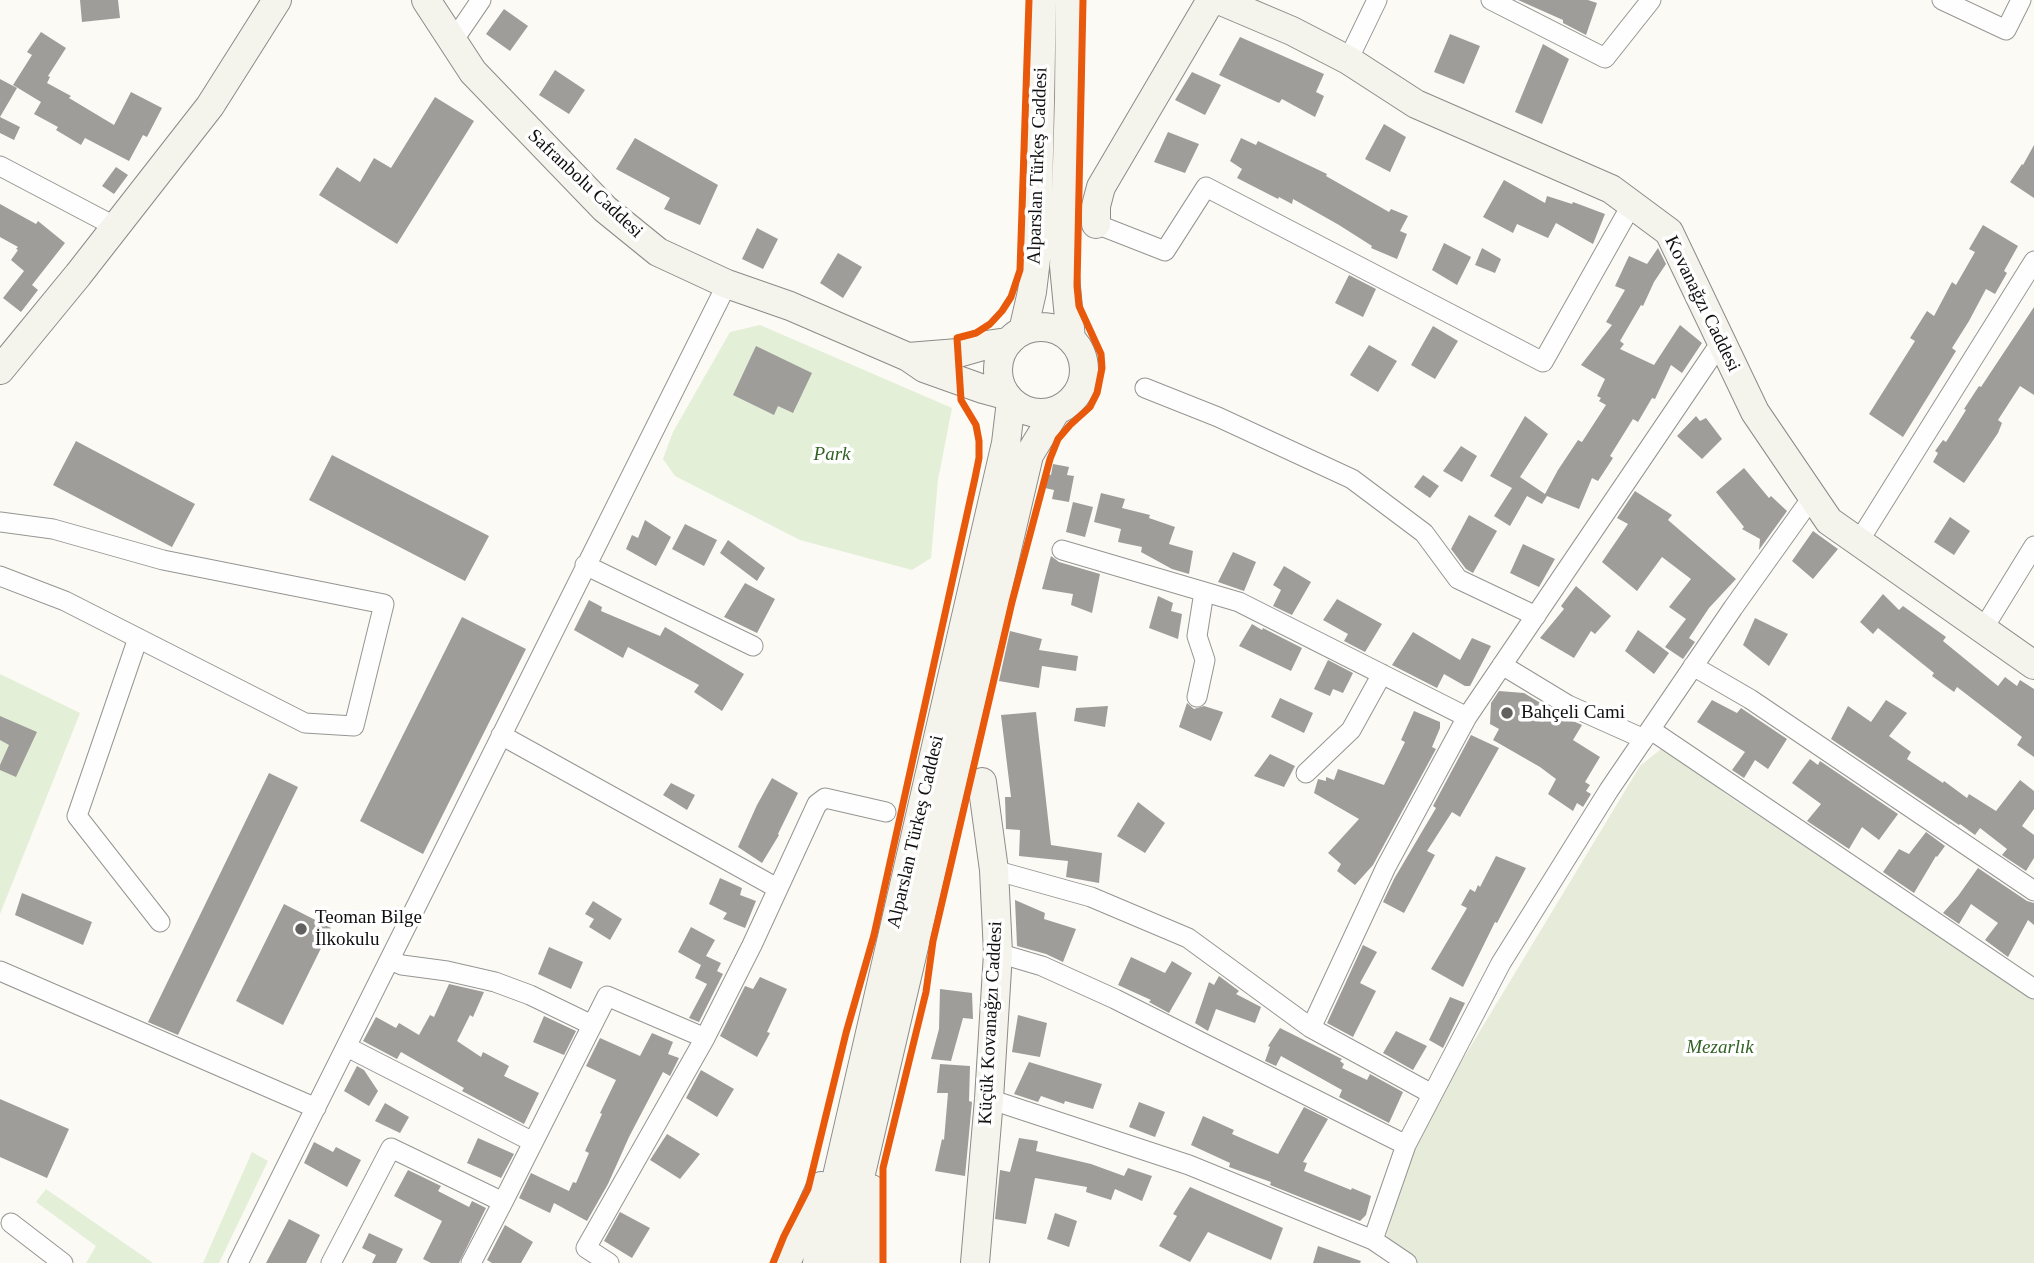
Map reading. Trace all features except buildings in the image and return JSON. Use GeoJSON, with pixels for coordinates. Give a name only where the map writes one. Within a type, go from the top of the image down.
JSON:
{"type":"FeatureCollection","features":[{"type":"Feature","properties":{"kind":"main road"},"geometry":{"type":"LineString","coordinates":[[0,369],[210,106],[276,0]]}},
{"type":"Feature","properties":{"kind":"main road","name":"Safranbolu Caddesi"},"geometry":{"type":"LineString","coordinates":[[426,0],[473,72],[606,209],[658,252],[727,284],[790,306],[908,357],[924,368],[1008,398]]}},
{"type":"Feature","properties":{"kind":"main road","name":"Alparslan Türkeş Caddesi"},"geometry":{"type":"LineString","coordinates":[[1015,336],[1034,282],[1037,251],[1042,0]]}},
{"type":"Feature","properties":{"kind":"main road","name":"Alparslan Türkeş Caddesi"},"geometry":{"type":"LineString","coordinates":[[1070,0],[1064,266],[1071,339]]}},
{"type":"Feature","properties":{"kind":"main road"},"geometry":{"type":"LineString","coordinates":[[1096,224],[1096,206],[1101,187],[1211,0]]}},
{"type":"Feature","properties":{"kind":"main road","name":"Kovanağzı Caddesi"},"geometry":{"type":"LineString","coordinates":[[1219,0],[1348,60],[1416,104],[1611,189],[1669,232],[1755,412],[1829,521],[2034,665]]}},
{"type":"Feature","properties":{"kind":"main road"},"geometry":{"type":"LineString","coordinates":[[908,357],[958,353],[1015,336],[1031,327],[1059,330],[1071,339],[1080,351],[1084,365],[1078,393],[1068,404],[1056,411],[1041,414],[1027,412],[1008,398],[999,382],[997,368],[1000,354],[1015,336]]}},
{"type":"Feature","properties":{"kind":"main road","name":"Alparslan Türkeş Caddesi"},"geometry":{"type":"LineString","coordinates":[[840,1263],[1006,443],[1008,398]]}},
{"type":"Feature","properties":{"kind":"main road","name":"Alparslan Türkeş Caddesi"},"geometry":{"type":"LineString","coordinates":[[817,1263],[1029,455],[1056,411]]}},
{"type":"Feature","properties":{"kind":"main road","name":"Küçük Kovanağzı Caddesi"},"geometry":{"type":"LineString","coordinates":[[975,1263],[998,953],[994,870],[982,782]]}},
{"type":"Feature","properties":{"kind":"main road"},"geometry":{"type":"LineString","coordinates":[[786,1263],[822,1185],[862,1009],[878,960],[903,942],[913,998],[870,1198],[868,1263]]}},
{"type":"Feature","properties":{"kind":"street"},"geometry":{"type":"LineString","coordinates":[[453,41],[481,0]]}},
{"type":"Feature","properties":{"kind":"street"},"geometry":{"type":"LineString","coordinates":[[1348,60],[1377,0]]}},
{"type":"Feature","properties":{"kind":"street"},"geometry":{"type":"LineString","coordinates":[[1491,0],[1605,58],[1651,0]]}},
{"type":"Feature","properties":{"kind":"street"},"geometry":{"type":"LineString","coordinates":[[1942,0],[2006,30],[2021,0]]}},
{"type":"Feature","properties":{"kind":"street"},"geometry":{"type":"LineString","coordinates":[[0,166],[116,227]]}},
{"type":"Feature","properties":{"kind":"street"},"geometry":{"type":"LineString","coordinates":[[1096,224],[1165,251],[1206,187],[1543,362],[1632,204]]}},
{"type":"Feature","properties":{"kind":"street"},"geometry":{"type":"LineString","coordinates":[[1859,541],[2034,261]]}},
{"type":"Feature","properties":{"kind":"street"},"geometry":{"type":"LineString","coordinates":[[238,1263],[727,284]]}},
{"type":"Feature","properties":{"kind":"street"},"geometry":{"type":"LineString","coordinates":[[1311,1028],[1386,867],[1467,717],[1721,342]]}},
{"type":"Feature","properties":{"kind":"street"},"geometry":{"type":"LineString","coordinates":[[1145,388],[1218,417],[1352,479],[1424,533],[1458,579],[1536,616]]}},
{"type":"Feature","properties":{"kind":"street"},"geometry":{"type":"LineString","coordinates":[[1373,1240],[1406,1145],[1502,963],[1609,790],[1813,496]]}},
{"type":"Feature","properties":{"kind":"street"},"geometry":{"type":"LineString","coordinates":[[0,522],[53,530],[163,560],[384,604],[354,726],[305,723],[65,601],[0,576]]}},
{"type":"Feature","properties":{"kind":"street"},"geometry":{"type":"LineString","coordinates":[[1983,629],[2034,546]]}},
{"type":"Feature","properties":{"kind":"street"},"geometry":{"type":"LineString","coordinates":[[1062,550],[1239,602],[1467,717]]}},
{"type":"Feature","properties":{"kind":"street"},"geometry":{"type":"LineString","coordinates":[[585,565],[753,646]]}},
{"type":"Feature","properties":{"kind":"street"},"geometry":{"type":"LineString","coordinates":[[1197,697],[1205,660],[1197,636],[1204,592]]}},
{"type":"Feature","properties":{"kind":"street"},"geometry":{"type":"LineString","coordinates":[[138,638],[77,816],[160,922]]}},
{"type":"Feature","properties":{"kind":"street"},"geometry":{"type":"LineString","coordinates":[[1502,666],[1568,705],[1647,735],[2034,989]]}},
{"type":"Feature","properties":{"kind":"street"},"geometry":{"type":"LineString","coordinates":[[1693,667],[1750,699],[2034,891]]}},
{"type":"Feature","properties":{"kind":"street"},"geometry":{"type":"LineString","coordinates":[[1306,773],[1351,730],[1382,674]]}},
{"type":"Feature","properties":{"kind":"street"},"geometry":{"type":"LineString","coordinates":[[501,735],[777,888]]}},
{"type":"Feature","properties":{"kind":"street"},"geometry":{"type":"LineString","coordinates":[[608,1263],[586,1248],[705,1038],[752,945],[817,804],[825,798],[886,812]]}},
{"type":"Feature","properties":{"kind":"street"},"geometry":{"type":"LineString","coordinates":[[994,870],[1091,897],[1188,938],[1311,1028],[1432,1094]]}},
{"type":"Feature","properties":{"kind":"street"},"geometry":{"type":"LineString","coordinates":[[998,953],[1042,966],[1115,999],[1406,1145]]}},
{"type":"Feature","properties":{"kind":"street"},"geometry":{"type":"LineString","coordinates":[[390,960],[402,965],[447,971],[495,982],[530,995],[592,1025]]}},
{"type":"Feature","properties":{"kind":"street"},"geometry":{"type":"LineString","coordinates":[[0,971],[316,1108]]}},
{"type":"Feature","properties":{"kind":"street"},"geometry":{"type":"LineString","coordinates":[[471,1263],[607,996],[705,1038]]}},
{"type":"Feature","properties":{"kind":"street"},"geometry":{"type":"LineString","coordinates":[[347,1047],[533,1142]]}},
{"type":"Feature","properties":{"kind":"street"},"geometry":{"type":"LineString","coordinates":[[989,1099],[1189,1165],[1373,1240],[1406,1263]]}},
{"type":"Feature","properties":{"kind":"street"},"geometry":{"type":"LineString","coordinates":[[331,1263],[391,1148],[503,1202]]}},
{"type":"Feature","properties":{"kind":"street"},"geometry":{"type":"LineString","coordinates":[[10,1223],[63,1263]]}},
{"type":"Feature","properties":{"kind":"green space","name":"Park"},"geometry":{"type":"Polygon","coordinates":[[[760,325],[952,408],[938,480],[931,558],[912,570],[800,540],[675,476],[663,459],[673,432],[730,332],[760,325]]]}},
{"type":"Feature","properties":{"kind":"green space"},"geometry":{"type":"Polygon","coordinates":[[[0,674],[80,713],[0,914],[0,674]]]}},
{"type":"Feature","properties":{"kind":"green space","name":"Mezarlık"},"geometry":{"type":"Polygon","coordinates":[[[1666,745],[1727,795],[2034,998],[2034,1263],[1406,1263],[1383,1247],[1403,1181],[1428,1117],[1640,766],[1666,745]]]}},
{"type":"Feature","properties":{"kind":"green space"},"geometry":{"type":"Polygon","coordinates":[[[252,1152],[268,1161],[219,1263],[203,1263],[252,1152]]]}},
{"type":"Feature","properties":{"kind":"green space"},"geometry":{"type":"Polygon","coordinates":[[[46,1189],[153,1263],[86,1263],[96,1246],[36,1202],[46,1189]]]}},
{"type":"Feature","properties":{"kind":"cycle path"},"geometry":{"type":"LineString","coordinates":[[773,1263],[808,1189],[846,1033],[874,935],[979,458],[976,425],[961,400],[957,338],[976,333],[990,324],[1011,297],[1020,270],[1029,0]]}},
{"type":"Feature","properties":{"kind":"cycle path"},"geometry":{"type":"LineString","coordinates":[[883,1263],[883,1168],[926,992],[933,941],[1012,602],[1050,459],[1058,439],[1090,407],[1097,393],[1102,368],[1101,354],[1079,306],[1077,286],[1083,0]]}},
{"type":"Feature","properties":{"kind":"place","name":"Bahçeli Cami"},"geometry":{"type":"Point","coordinates":[1507,713]}},
{"type":"Feature","properties":{"kind":"place","name":"Teoman Bilge İlkokulu"},"geometry":{"type":"Point","coordinates":[301,929]}}]}
